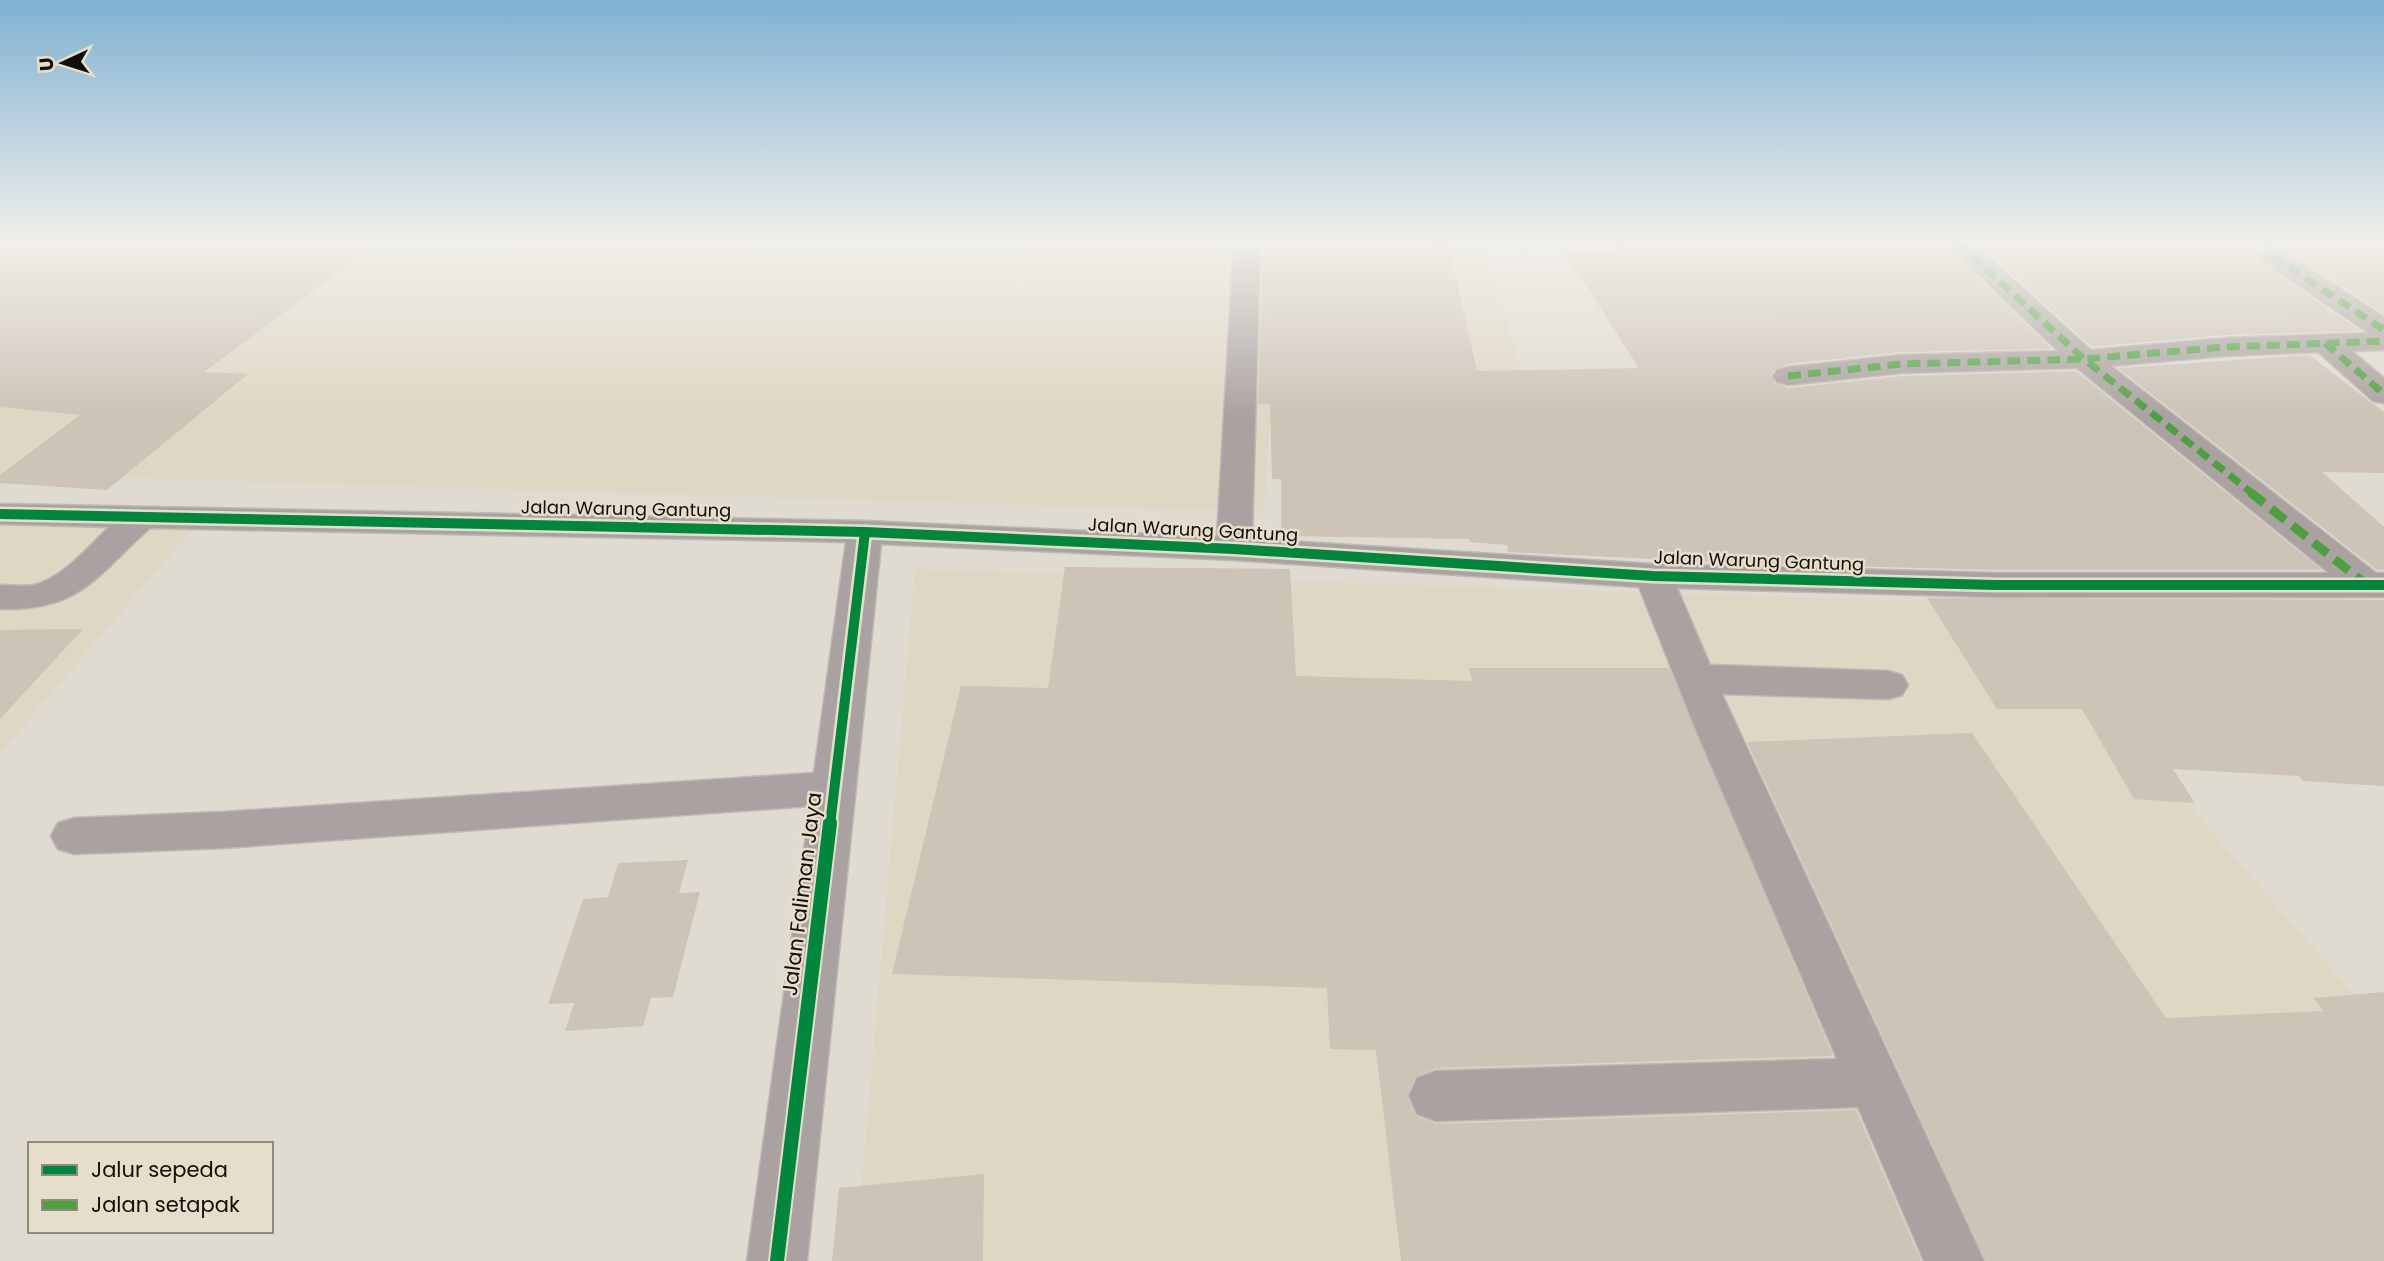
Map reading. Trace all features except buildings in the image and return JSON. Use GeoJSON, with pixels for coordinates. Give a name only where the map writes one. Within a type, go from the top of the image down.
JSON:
{"type":"FeatureCollection","features":[{"type":"Feature","properties":{"kind":"street"},"geometry":{"type":"LineString","coordinates":[[1234,549],[1245,300]]}},
{"type":"Feature","properties":{"kind":"street","name":"Jalan Warung Gantung"},"geometry":{"type":"LineString","coordinates":[[2020,300],[2084,359],[2376,585]]}},
{"type":"Feature","properties":{"kind":"street"},"geometry":{"type":"LineString","coordinates":[[2338,300],[2384,330]]}},
{"type":"Feature","properties":{"kind":"street"},"geometry":{"type":"LineString","coordinates":[[1788,376],[1901,364],[2084,359],[2225,347],[2384,341]]}},
{"type":"Feature","properties":{"kind":"street"},"geometry":{"type":"LineString","coordinates":[[2325,343],[2384,394]]}},
{"type":"Feature","properties":{"kind":"street","name":"Jalan Warung Gantung"},"geometry":{"type":"LineString","coordinates":[[0,514],[865,532],[1234,549],[1653,576],[1995,585],[2376,585]]}},
{"type":"Feature","properties":{"kind":"street"},"geometry":{"type":"LineString","coordinates":[[0,597],[33,597],[59,589],[76,579],[141,517]]}},
{"type":"Feature","properties":{"kind":"street","name":"Jalan Faliman Jaya"},"geometry":{"type":"LineString","coordinates":[[777,1261],[865,532]]}},
{"type":"Feature","properties":{"kind":"street"},"geometry":{"type":"LineString","coordinates":[[1653,576],[1717,730],[1954,1261]]}},
{"type":"Feature","properties":{"kind":"street"},"geometry":{"type":"LineString","coordinates":[[1698,679],[1888,685]]}},
{"type":"Feature","properties":{"kind":"street"},"geometry":{"type":"LineString","coordinates":[[74,836],[223,830],[834,789]]}},
{"type":"Feature","properties":{"kind":"street"},"geometry":{"type":"LineString","coordinates":[[1436,1096],[1874,1082]]}},
{"type":"Feature","properties":{"kind":"shaded area"},"geometry":{"type":"Polygon","coordinates":[[[0,300],[1500,300],[1533,412],[1270,418],[1264,512],[0,474],[0,300]]]}},
{"type":"Feature","properties":{"kind":"shaded area"},"geometry":{"type":"Polygon","coordinates":[[[0,509],[200,520],[0,753],[0,509]]]}},
{"type":"Feature","properties":{"kind":"shaded area"},"geometry":{"type":"Polygon","coordinates":[[[915,569],[2013,604],[2384,1029],[2384,1261],[855,1261],[915,569]]]}},
{"type":"Feature","properties":{"kind":"marked path"},"geometry":{"type":"LineString","coordinates":[[2020,300],[2084,359],[2367,585]]}},
{"type":"Feature","properties":{"kind":"marked path"},"geometry":{"type":"LineString","coordinates":[[2338,300],[2384,330]]}},
{"type":"Feature","properties":{"kind":"marked path"},"geometry":{"type":"LineString","coordinates":[[1788,376],[1901,364],[2084,359],[2225,347],[2384,341]]}},
{"type":"Feature","properties":{"kind":"marked path"},"geometry":{"type":"LineString","coordinates":[[2325,343],[2384,394]]}},
{"type":"Feature","properties":{"kind":"cycle path"},"geometry":{"type":"LineString","coordinates":[[0,514],[865,532],[1234,549],[1653,576],[1995,585],[2384,585]]}},
{"type":"Feature","properties":{"kind":"cycle path"},"geometry":{"type":"LineString","coordinates":[[777,1261],[865,532]]}}]}
